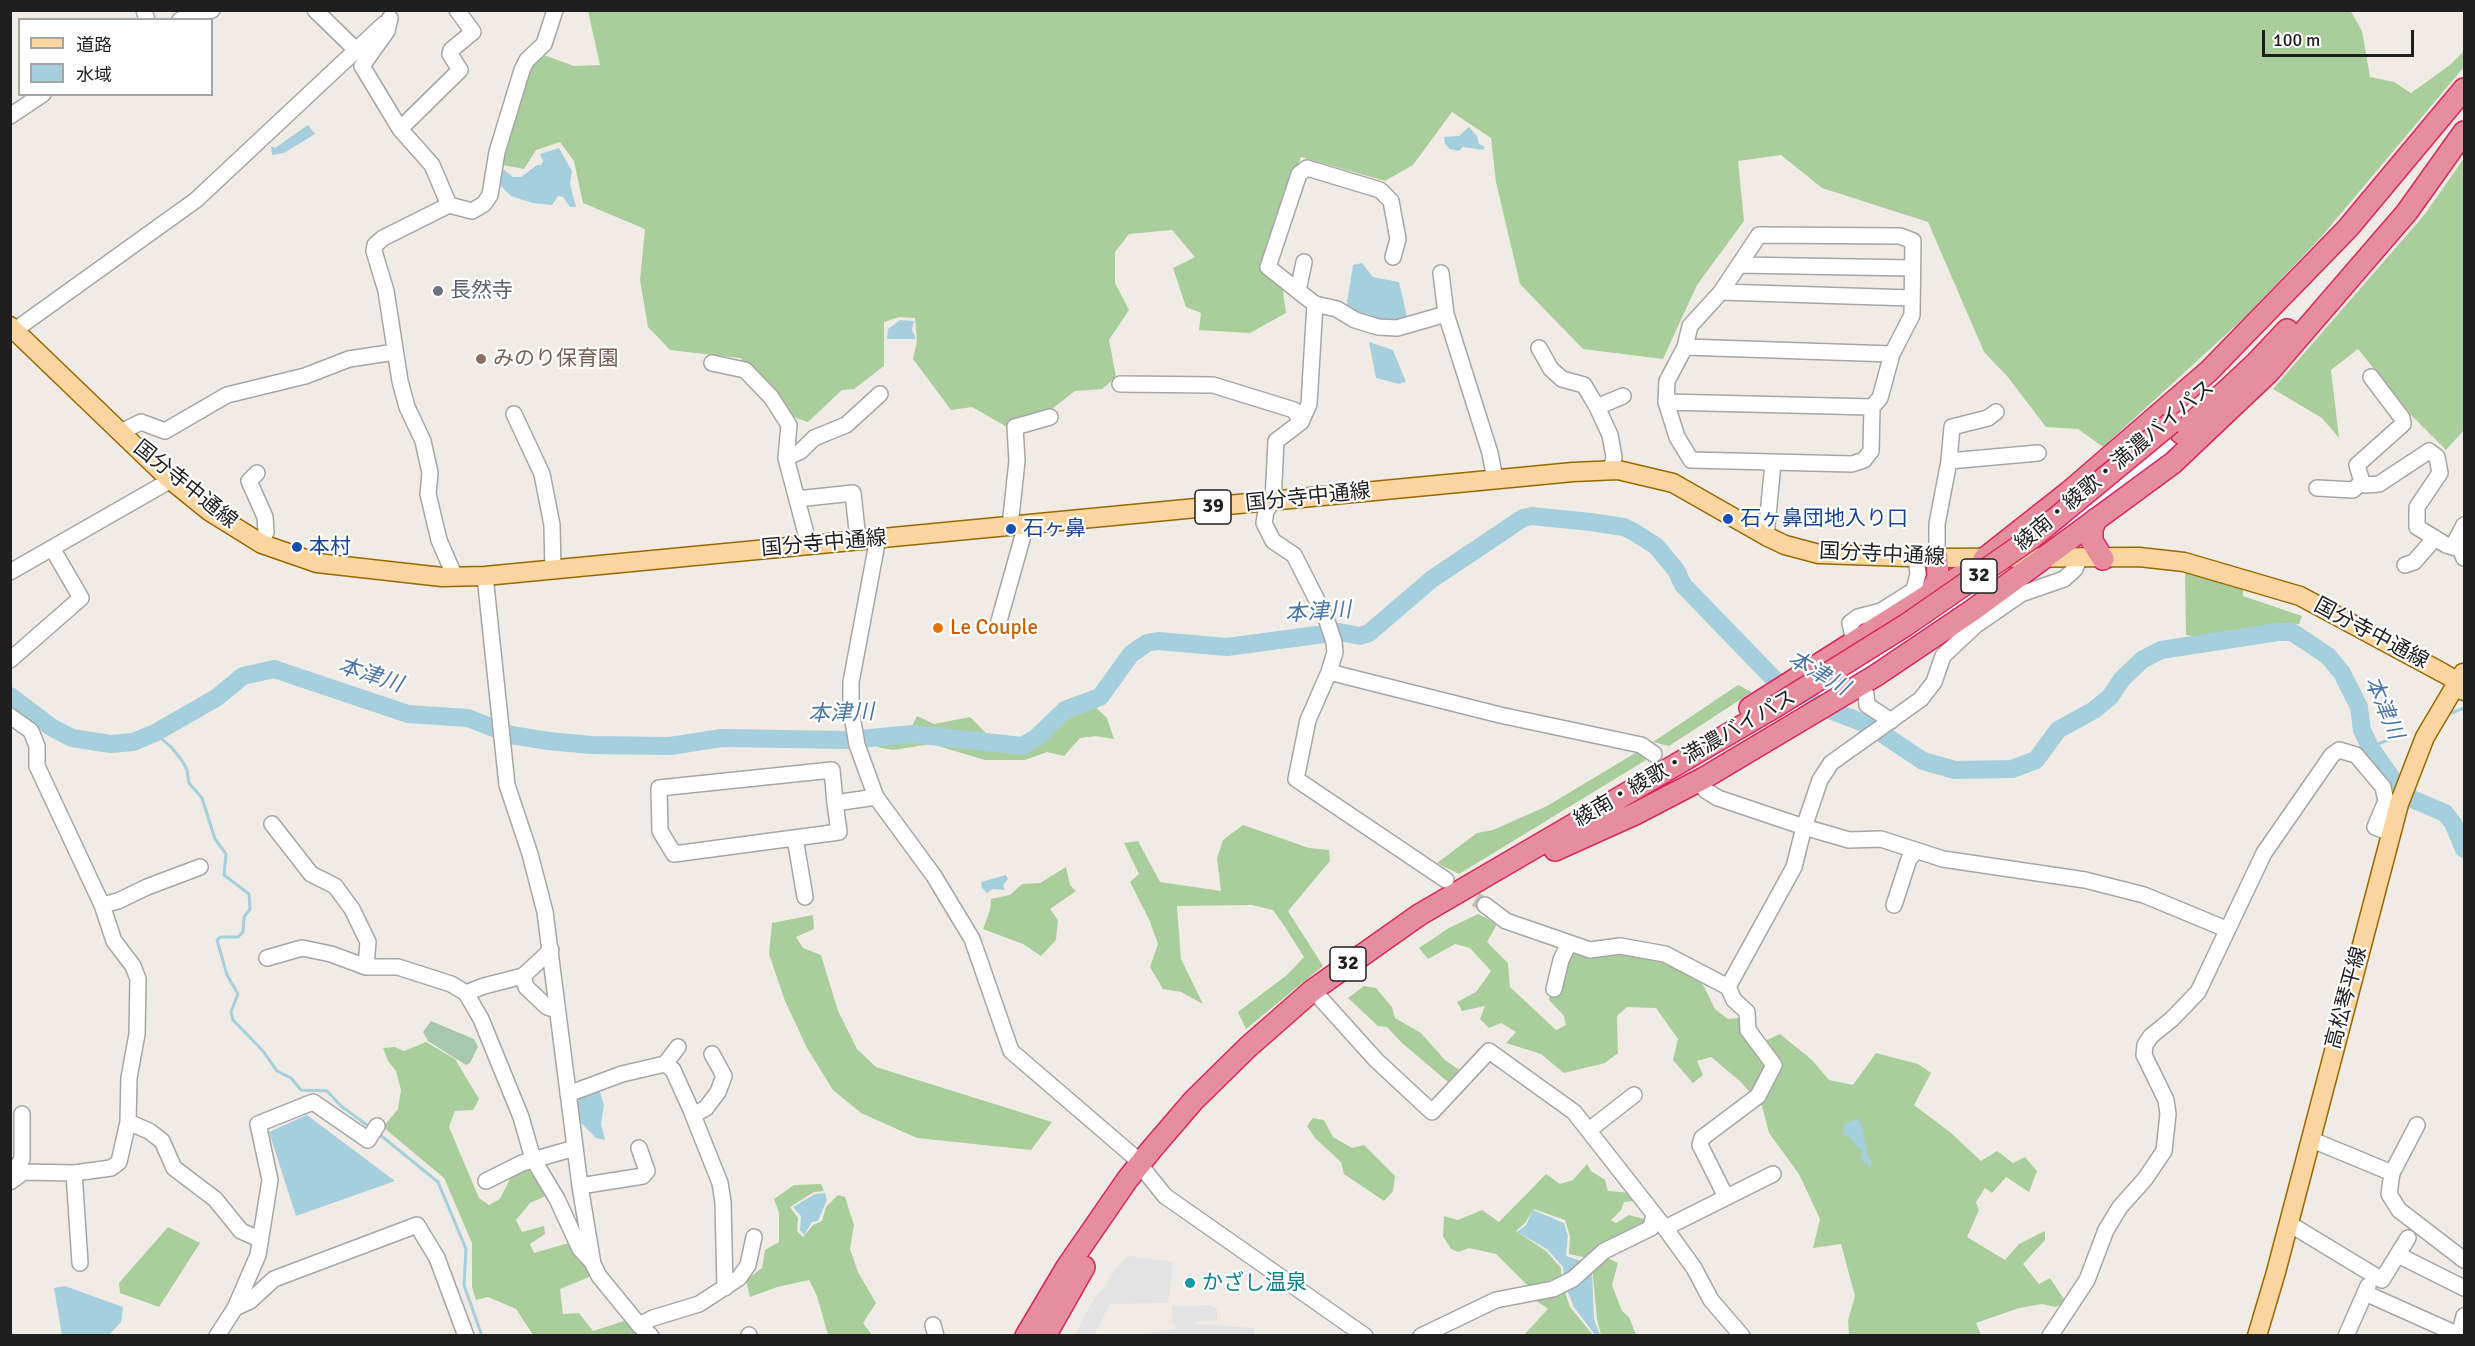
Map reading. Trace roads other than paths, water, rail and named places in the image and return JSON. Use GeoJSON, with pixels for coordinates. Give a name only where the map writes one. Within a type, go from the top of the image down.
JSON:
{"type":"FeatureCollection","features":[{"type":"Feature","properties":{"kind":"highway"},"geometry":{"type":"LineString","coordinates":[[1778,713],[1818,667],[1986,558],[2061,499],[2210,371],[2348,228],[2464,89]]}},
{"type":"Feature","properties":{"kind":"highway","name":"綾南・綾歌・満濃バイパス"},"geometry":{"type":"LineString","coordinates":[[2176,428],[2334,260],[2395,187],[2464,94]]}},
{"type":"Feature","properties":{"kind":"highway","name":"綾南・綾歌・満濃バイパス"},"geometry":{"type":"LineString","coordinates":[[1026,1335],[1066,1267],[1143,1170],[1317,995],[1552,845],[1778,713],[1990,585],[2063,532],[2176,428],[2256,363],[2343,270],[2405,196],[2464,117]]}},
{"type":"Feature","properties":{"kind":"highway"},"geometry":{"type":"LineString","coordinates":[[1778,713],[1857,693],[2173,463],[2269,372],[2407,212],[2464,132]]}},
{"type":"Feature","properties":{"kind":"highway"},"geometry":{"type":"LineString","coordinates":[[2096,519],[2092,529],[2092,541],[2103,559]]}},
{"type":"Feature","properties":{"kind":"highway"},"geometry":{"type":"LineString","coordinates":[[1921,601],[1930,594],[1937,583],[1927,558]]}},
{"type":"Feature","properties":{"kind":"highway","name":"綾南・綾歌・満濃バイパス"},"geometry":{"type":"LineString","coordinates":[[1044,1335],[1143,1170]]}},
{"type":"Feature","properties":{"kind":"main road","name":"国分寺中通線"},"geometry":{"type":"LineString","coordinates":[[13,328],[171,480],[209,511],[262,544],[317,563],[455,577],[485,576],[1495,479],[1611,470],[1638,473],[1673,483],[1766,536],[1785,545],[1818,554],[1927,558],[2163,558],[2261,583],[2300,596],[2462,681]]}},
{"type":"Feature","properties":{"kind":"main road","name":"高松琴平線"},"geometry":{"type":"LineString","coordinates":[[2257,1335],[2398,804],[2435,716],[2462,681]]}},
{"type":"Feature","properties":{"kind":"street"},"geometry":{"type":"LineString","coordinates":[[186,18],[212,10]]}},
{"type":"Feature","properties":{"kind":"street"},"geometry":{"type":"LineString","coordinates":[[315,10],[356,50]]}},
{"type":"Feature","properties":{"kind":"street"},"geometry":{"type":"LineString","coordinates":[[400,129],[460,70],[450,54],[451,50],[474,33],[457,10]]}},
{"type":"Feature","properties":{"kind":"street"},"geometry":{"type":"LineString","coordinates":[[455,577],[439,540],[428,494],[430,473],[423,441],[407,407],[394,352],[386,291],[374,251],[375,245],[383,238],[449,206],[472,211],[484,204],[490,195],[496,152],[522,70],[526,60],[544,44],[555,10]]}},
{"type":"Feature","properties":{"kind":"street"},"geometry":{"type":"LineString","coordinates":[[13,328],[196,200],[394,14]]}},
{"type":"Feature","properties":{"kind":"street"},"geometry":{"type":"LineString","coordinates":[[394,14],[387,31],[362,66],[400,129],[432,165],[449,206]]}},
{"type":"Feature","properties":{"kind":"street"},"geometry":{"type":"LineString","coordinates":[[10,116],[40,96]]}},
{"type":"Feature","properties":{"kind":"street"},"geometry":{"type":"LineString","coordinates":[[1393,257],[1398,239],[1394,228],[1391,201],[1380,190],[1307,168],[1299,174],[1268,267],[1315,304],[1337,309],[1355,320],[1378,327],[1397,327],[1446,314]]}},
{"type":"Feature","properties":{"kind":"street"},"geometry":{"type":"LineString","coordinates":[[1759,235],[1900,236],[1913,241],[1912,268],[1912,315],[1892,354],[1880,398],[1872,407],[1871,452],[1864,460],[1852,464],[1690,460],[1677,437],[1666,402],[1667,381],[1685,347],[1690,326],[1721,292],[1759,235]]}},
{"type":"Feature","properties":{"kind":"street"},"geometry":{"type":"LineString","coordinates":[[1298,291],[1304,262]]}},
{"type":"Feature","properties":{"kind":"street"},"geometry":{"type":"LineString","coordinates":[[1739,265],[1912,268]]}},
{"type":"Feature","properties":{"kind":"street"},"geometry":{"type":"LineString","coordinates":[[1442,273],[1446,314],[1490,453],[1495,479]]}},
{"type":"Feature","properties":{"kind":"street"},"geometry":{"type":"LineString","coordinates":[[1721,292],[1912,298]]}},
{"type":"Feature","properties":{"kind":"street"},"geometry":{"type":"LineString","coordinates":[[1315,304],[1312,321],[1309,404],[1301,422],[1276,441],[1273,501],[1266,511],[1264,522],[1273,541],[1294,555],[1326,618],[1334,642],[1335,652],[1329,672],[1308,720],[1296,779],[1446,880]]}},
{"type":"Feature","properties":{"kind":"street"},"geometry":{"type":"LineString","coordinates":[[1685,347],[1892,354]]}},
{"type":"Feature","properties":{"kind":"street"},"geometry":{"type":"LineString","coordinates":[[1539,348],[1551,369],[1562,379],[1584,385],[1597,407],[1610,435],[1614,457],[1611,470]]}},
{"type":"Feature","properties":{"kind":"street"},"geometry":{"type":"LineString","coordinates":[[121,432],[141,422],[165,431],[227,395],[305,376],[349,358],[394,352]]}},
{"type":"Feature","properties":{"kind":"street"},"geometry":{"type":"LineString","coordinates":[[712,363],[745,370],[771,397],[789,425],[786,458],[809,545]]}},
{"type":"Feature","properties":{"kind":"street"},"geometry":{"type":"LineString","coordinates":[[2371,377],[2402,418],[2403,424],[2357,465],[2362,482],[2365,485],[2379,484],[2429,451],[2437,458],[2440,473],[2417,507],[2417,527],[2460,549],[2464,558]]}},
{"type":"Feature","properties":{"kind":"street"},"geometry":{"type":"LineString","coordinates":[[1120,384],[1213,385],[1294,410],[1301,422]]}},
{"type":"Feature","properties":{"kind":"street"},"geometry":{"type":"LineString","coordinates":[[786,458],[801,451],[814,438],[846,425],[880,394]]}},
{"type":"Feature","properties":{"kind":"street"},"geometry":{"type":"LineString","coordinates":[[1597,407],[1623,396]]}},
{"type":"Feature","properties":{"kind":"street"},"geometry":{"type":"LineString","coordinates":[[1666,402],[1872,407]]}},
{"type":"Feature","properties":{"kind":"street"},"geometry":{"type":"LineString","coordinates":[[1852,633],[1850,623],[1858,617],[1881,611],[1914,590],[1937,524],[1949,461],[1952,427],[1979,421],[1996,412]]}},
{"type":"Feature","properties":{"kind":"street"},"geometry":{"type":"LineString","coordinates":[[514,414],[542,474],[552,525],[553,570]]}},
{"type":"Feature","properties":{"kind":"street"},"geometry":{"type":"LineString","coordinates":[[999,621],[1018,526],[1015,427],[1050,417]]}},
{"type":"Feature","properties":{"kind":"street"},"geometry":{"type":"LineString","coordinates":[[1949,461],[2038,453]]}},
{"type":"Feature","properties":{"kind":"street"},"geometry":{"type":"LineString","coordinates":[[1766,536],[1773,463]]}},
{"type":"Feature","properties":{"kind":"street"},"geometry":{"type":"LineString","coordinates":[[257,473],[249,481],[265,517],[266,532],[262,544]]}},
{"type":"Feature","properties":{"kind":"street"},"geometry":{"type":"LineString","coordinates":[[10,572],[171,480]]}},
{"type":"Feature","properties":{"kind":"street"},"geometry":{"type":"LineString","coordinates":[[2317,488],[2353,490],[2362,482]]}},
{"type":"Feature","properties":{"kind":"street"},"geometry":{"type":"LineString","coordinates":[[797,499],[853,493],[858,540]]}},
{"type":"Feature","properties":{"kind":"street"},"geometry":{"type":"LineString","coordinates":[[2453,546],[2464,525]]}},
{"type":"Feature","properties":{"kind":"street"},"geometry":{"type":"LineString","coordinates":[[878,538],[851,682],[855,739],[876,797],[934,876],[972,939],[1011,1051],[1132,1155],[1166,1196],[1365,1335]]}},
{"type":"Feature","properties":{"kind":"street"},"geometry":{"type":"LineString","coordinates":[[2404,565],[2414,562],[2435,538]]}},
{"type":"Feature","properties":{"kind":"street"},"geometry":{"type":"LineString","coordinates":[[10,660],[81,598],[52,548]]}},
{"type":"Feature","properties":{"kind":"street"},"geometry":{"type":"LineString","coordinates":[[1728,987],[1794,867],[1804,827],[1820,780],[1831,764],[1921,699],[1934,682],[1943,657],[1976,625],[2021,594],[2064,579],[2075,569],[2079,559]]}},
{"type":"Feature","properties":{"kind":"street"},"geometry":{"type":"LineString","coordinates":[[485,576],[507,785],[530,854],[545,912],[551,950],[556,1010],[580,1186],[580,1232]]}},
{"type":"Feature","properties":{"kind":"street"},"geometry":{"type":"LineString","coordinates":[[1329,672],[1500,715],[1641,745],[1654,754]]}},
{"type":"Feature","properties":{"kind":"street"},"geometry":{"type":"LineString","coordinates":[[1857,693],[1888,723]]}},
{"type":"Feature","properties":{"kind":"street"},"geometry":{"type":"LineString","coordinates":[[10,716],[31,730],[37,746],[37,766],[102,905],[114,941],[133,966],[138,979],[139,1012],[129,1078],[128,1122],[119,1162],[111,1168],[74,1173],[24,1172],[10,1182]]}},
{"type":"Feature","properties":{"kind":"street"},"geometry":{"type":"LineString","coordinates":[[2053,1334],[2087,1280],[2106,1230],[2120,1207],[2145,1179],[2164,1151],[2168,1114],[2166,1100],[2144,1055],[2145,1045],[2151,1036],[2172,1019],[2198,992],[2226,929],[2280,826],[2332,754],[2339,750],[2356,755],[2383,787],[2386,801],[2375,827],[2390,833]]}},
{"type":"Feature","properties":{"kind":"street"},"geometry":{"type":"LineString","coordinates":[[832,770],[835,803],[839,832],[674,854],[660,831],[659,788],[832,770]]}},
{"type":"Feature","properties":{"kind":"street"},"geometry":{"type":"LineString","coordinates":[[1705,790],[1718,798],[1848,840],[1881,839],[1943,859],[2085,880],[2144,895],[2226,929]]}},
{"type":"Feature","properties":{"kind":"street"},"geometry":{"type":"LineString","coordinates":[[835,803],[876,797]]}},
{"type":"Feature","properties":{"kind":"street"},"geometry":{"type":"LineString","coordinates":[[272,824],[311,874],[335,886],[352,909],[368,942],[366,967]]}},
{"type":"Feature","properties":{"kind":"street"},"geometry":{"type":"LineString","coordinates":[[795,838],[804,897]]}},
{"type":"Feature","properties":{"kind":"street"},"geometry":{"type":"LineString","coordinates":[[1894,905],[1909,859],[1916,851]]}},
{"type":"Feature","properties":{"kind":"street"},"geometry":{"type":"LineString","coordinates":[[102,905],[118,901],[147,887],[200,867]]}},
{"type":"Feature","properties":{"kind":"street"},"geometry":{"type":"LineString","coordinates":[[1485,905],[1506,921],[1590,950],[1620,946],[1665,954],[1728,987],[1734,1000],[1748,1012],[1748,1030],[1774,1065],[1758,1096],[1702,1138],[1700,1145],[1726,1197]]}},
{"type":"Feature","properties":{"kind":"street"},"geometry":{"type":"LineString","coordinates":[[1554,988],[1561,960],[1569,943]]}},
{"type":"Feature","properties":{"kind":"street"},"geometry":{"type":"LineString","coordinates":[[267,958],[302,948],[332,954],[366,967],[398,967],[451,984],[466,993],[481,1019],[521,1116],[533,1159],[580,1232],[599,1276],[645,1330],[653,1318],[699,1304],[739,1278],[748,1265],[754,1237]]}},
{"type":"Feature","properties":{"kind":"street"},"geometry":{"type":"LineString","coordinates":[[466,993],[524,975],[551,950]]}},
{"type":"Feature","properties":{"kind":"street"},"geometry":{"type":"LineString","coordinates":[[524,975],[526,987],[547,1007],[556,1010]]}},
{"type":"Feature","properties":{"kind":"street"},"geometry":{"type":"LineString","coordinates":[[1317,995],[1376,1060],[1432,1112],[1489,1051],[1574,1112],[1665,1228],[1694,1268],[1711,1300],[1742,1335]]}},
{"type":"Feature","properties":{"kind":"street"},"geometry":{"type":"LineString","coordinates":[[568,1094],[622,1074],[665,1064],[678,1047]]}},
{"type":"Feature","properties":{"kind":"street"},"geometry":{"type":"LineString","coordinates":[[691,1110],[696,1113],[706,1108],[718,1092],[724,1076],[712,1054]]}},
{"type":"Feature","properties":{"kind":"street"},"geometry":{"type":"LineString","coordinates":[[665,1064],[673,1070],[691,1110],[722,1193],[725,1288]]}},
{"type":"Feature","properties":{"kind":"street"},"geometry":{"type":"LineString","coordinates":[[1589,1130],[1634,1095]]}},
{"type":"Feature","properties":{"kind":"street"},"geometry":{"type":"LineString","coordinates":[[217,1335],[235,1308],[258,1254],[270,1180],[258,1124],[313,1102],[368,1140],[374,1130]]}},
{"type":"Feature","properties":{"kind":"street"},"geometry":{"type":"LineString","coordinates":[[10,1178],[21,1159],[22,1114]]}},
{"type":"Feature","properties":{"kind":"street"},"geometry":{"type":"LineString","coordinates":[[128,1122],[149,1131],[162,1142],[174,1168],[215,1199],[241,1231],[259,1239]]}},
{"type":"Feature","properties":{"kind":"street"},"geometry":{"type":"LineString","coordinates":[[2417,1125],[2392,1173],[2389,1194],[2393,1203],[2464,1260]]}},
{"type":"Feature","properties":{"kind":"street"},"geometry":{"type":"LineString","coordinates":[[2310,1138],[2392,1173]]}},
{"type":"Feature","properties":{"kind":"street"},"geometry":{"type":"LineString","coordinates":[[486,1181],[533,1159],[575,1148]]}},
{"type":"Feature","properties":{"kind":"street"},"geometry":{"type":"LineString","coordinates":[[580,1186],[643,1176],[646,1171],[639,1148]]}},
{"type":"Feature","properties":{"kind":"street"},"geometry":{"type":"LineString","coordinates":[[74,1173],[80,1263]]}},
{"type":"Feature","properties":{"kind":"street"},"geometry":{"type":"LineString","coordinates":[[1665,1228],[1773,1174]]}},
{"type":"Feature","properties":{"kind":"street"},"geometry":{"type":"LineString","coordinates":[[1421,1335],[1496,1300],[1553,1289],[1573,1279],[1604,1251],[1651,1228],[1654,1214]]}},
{"type":"Feature","properties":{"kind":"street"},"geometry":{"type":"LineString","coordinates":[[2288,1223],[2382,1280],[2408,1238]]}},
{"type":"Feature","properties":{"kind":"street"},"geometry":{"type":"LineString","coordinates":[[235,1308],[250,1301],[274,1279],[417,1226],[440,1266],[466,1335]]}},
{"type":"Feature","properties":{"kind":"street"},"geometry":{"type":"LineString","coordinates":[[2398,1255],[2464,1288]]}},
{"type":"Feature","properties":{"kind":"street"},"geometry":{"type":"LineString","coordinates":[[2346,1335],[2373,1274]]}},
{"type":"Feature","properties":{"kind":"street"},"geometry":{"type":"LineString","coordinates":[[2365,1293],[2459,1335],[2464,1316]]}},
{"type":"Feature","properties":{"kind":"water"},"geometry":{"type":"Polygon","coordinates":[[[308,125],[315,134],[284,153],[272,155],[271,146],[275,148],[308,125]]]}},
{"type":"Feature","properties":{"kind":"water"},"geometry":{"type":"Polygon","coordinates":[[[1469,127],[1477,136],[1479,144],[1485,147],[1483,150],[1463,147],[1459,151],[1450,149],[1445,144],[1444,137],[1459,136],[1469,127]]]}},
{"type":"Feature","properties":{"kind":"water"},"geometry":{"type":"Polygon","coordinates":[[[559,148],[572,171],[570,184],[576,207],[570,207],[563,197],[558,196],[552,205],[532,203],[511,196],[499,184],[499,172],[503,169],[513,177],[521,177],[537,165],[541,165],[543,161],[540,154],[559,148]]]}},
{"type":"Feature","properties":{"kind":"water"},"geometry":{"type":"Polygon","coordinates":[[[1362,263],[1373,277],[1399,282],[1408,321],[1399,323],[1363,318],[1346,309],[1353,265],[1362,263]]]}},
{"type":"Feature","properties":{"kind":"water"},"geometry":{"type":"Polygon","coordinates":[[[900,320],[914,321],[912,330],[916,339],[887,339],[888,329],[900,320]]]}},
{"type":"Feature","properties":{"kind":"water"},"geometry":{"type":"Polygon","coordinates":[[[1369,342],[1393,350],[1406,382],[1399,384],[1376,378],[1369,342]]]}},
{"type":"Feature","properties":{"kind":"water"},"geometry":{"type":"Polygon","coordinates":[[[1006,875],[1008,879],[1003,885],[1005,890],[992,889],[987,893],[982,888],[981,882],[1006,875]]]}},
{"type":"Feature","properties":{"kind":"water"},"geometry":{"type":"Polygon","coordinates":[[[599,1089],[604,1105],[601,1124],[605,1140],[596,1138],[580,1122],[575,1097],[599,1089]]]}},
{"type":"Feature","properties":{"kind":"water"},"geometry":{"type":"Polygon","coordinates":[[[307,1115],[395,1181],[296,1216],[269,1132],[307,1115]]]}},
{"type":"Feature","properties":{"kind":"water"},"geometry":{"type":"Polygon","coordinates":[[[1858,1119],[1863,1129],[1867,1154],[1872,1163],[1868,1172],[1868,1166],[1861,1159],[1862,1151],[1847,1135],[1843,1135],[1844,1124],[1858,1119]]]}},
{"type":"Feature","properties":{"kind":"water"},"geometry":{"type":"Polygon","coordinates":[[[825,1193],[827,1200],[818,1221],[812,1222],[804,1235],[800,1230],[801,1216],[793,1207],[815,1194],[825,1193]]]}},
{"type":"Feature","properties":{"kind":"water"},"geometry":{"type":"Polygon","coordinates":[[[1533,1210],[1564,1223],[1568,1236],[1566,1256],[1585,1262],[1564,1277],[1563,1267],[1547,1249],[1517,1232],[1526,1225],[1533,1210]]]}},
{"type":"Feature","properties":{"kind":"water"},"geometry":{"type":"Polygon","coordinates":[[[1592,1270],[1594,1319],[1600,1335],[1595,1335],[1574,1307],[1566,1288],[1592,1270]]]}},
{"type":"Feature","properties":{"kind":"water"},"geometry":{"type":"Polygon","coordinates":[[[65,1286],[123,1307],[121,1322],[109,1335],[62,1335],[54,1288],[65,1286]]]}},
{"type":"Feature","properties":{"kind":"waterway","name":"本津川"},"geometry":{"type":"LineString","coordinates":[[10,696],[51,727],[72,738],[111,744],[133,742],[155,733],[216,698],[243,676],[274,669],[408,714],[468,718],[511,735],[549,741],[591,745],[670,746],[722,738],[849,740],[913,734],[1022,746],[1036,738],[1065,710],[1100,697],[1131,654],[1147,643],[1158,641],[1227,647],[1339,632],[1360,636],[1369,633],[1432,579],[1523,518],[1532,516],[1624,527],[1634,532],[1656,546],[1676,570],[1683,585],[1774,679],[1822,707],[1869,725],[1923,761],[1955,770],[2012,769],[2036,760],[2058,730],[2094,710],[2110,697],[2122,679],[2142,660],[2161,650],[2278,632],[2292,632],[2328,656],[2342,673],[2359,707],[2362,730],[2370,747],[2393,780],[2412,799],[2445,813],[2453,823],[2464,849]]}},
{"type":"Feature","properties":{"kind":"waterway"},"geometry":{"type":"LineString","coordinates":[[2446,715],[2464,708]]}},
{"type":"Feature","properties":{"kind":"waterway"},"geometry":{"type":"LineString","coordinates":[[155,733],[172,748],[183,762],[189,783],[202,798],[215,839],[226,854],[224,875],[249,894],[250,909],[244,917],[243,932],[238,937],[221,937],[217,940],[227,975],[238,994],[231,1012],[233,1020],[263,1051],[277,1071],[291,1078],[301,1090],[327,1091],[341,1106],[371,1128]]}},
{"type":"Feature","properties":{"kind":"waterway"},"geometry":{"type":"LineString","coordinates":[[2370,747],[2391,739]]}},
{"type":"Feature","properties":{"kind":"waterway"},"geometry":{"type":"LineString","coordinates":[[379,1134],[438,1182],[466,1249],[464,1285],[482,1336]]}},
{"type":"Feature","properties":{"kind":"tunnel"},"geometry":{"type":"LineString","coordinates":[[1456,887],[1485,905]]}},
{"type":"Feature","properties":{"kind":"place","name":"長然寺"},"geometry":{"type":"Point","coordinates":[438,291]}},
{"type":"Feature","properties":{"kind":"place","name":"みのり保育園"},"geometry":{"type":"Point","coordinates":[481,359]}},
{"type":"Feature","properties":{"kind":"place","name":"石ヶ鼻団地入り口"},"geometry":{"type":"Point","coordinates":[1728,519]}},
{"type":"Feature","properties":{"kind":"place","name":"石ヶ鼻"},"geometry":{"type":"Point","coordinates":[1011,529]}},
{"type":"Feature","properties":{"kind":"place","name":"本村"},"geometry":{"type":"Point","coordinates":[297,547]}},
{"type":"Feature","properties":{"kind":"place","name":"Le Couple"},"geometry":{"type":"Point","coordinates":[938,628]}},
{"type":"Feature","properties":{"kind":"place","name":"かざし温泉"},"geometry":{"type":"Point","coordinates":[1190,1283]}}]}
